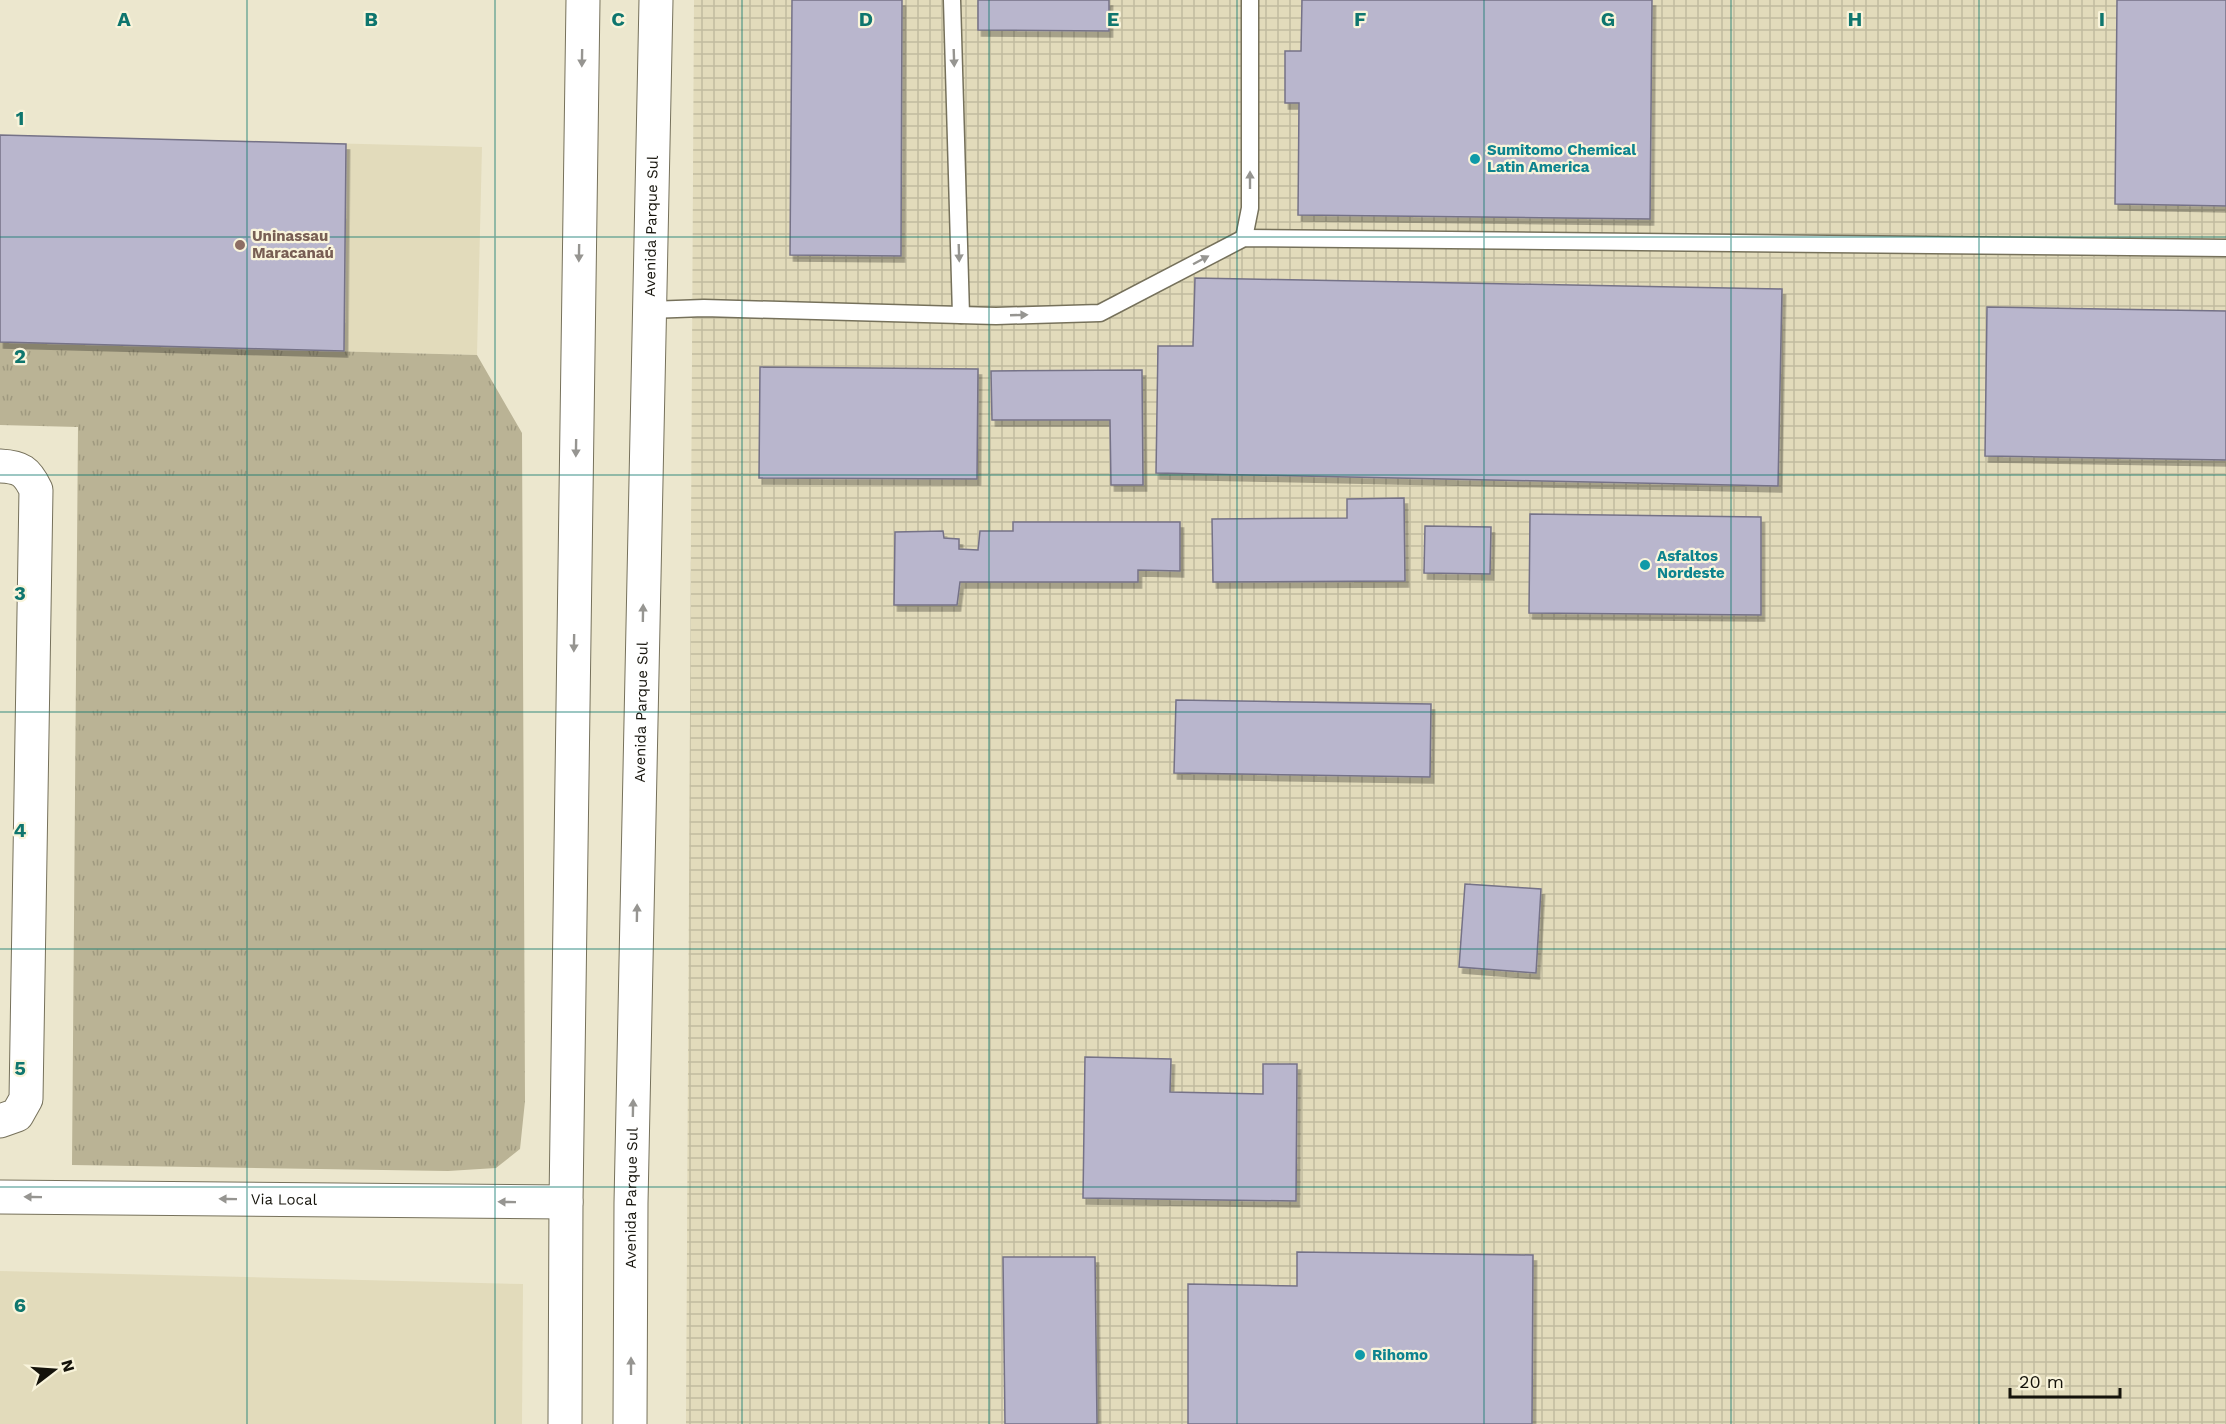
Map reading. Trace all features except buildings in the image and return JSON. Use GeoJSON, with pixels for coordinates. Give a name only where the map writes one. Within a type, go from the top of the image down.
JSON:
{"type":"FeatureCollection","features":[{"type":"Feature","properties":{"kind":"street"},"geometry":{"type":"LineString","coordinates":[[565,1424],[566,1202],[583,0]]}},
{"type":"Feature","properties":{"kind":"street","name":"Avenida Parque Sul"},"geometry":{"type":"LineString","coordinates":[[630,1424],[631,1203],[656,0]]}},
{"type":"Feature","properties":{"kind":"street"},"geometry":{"type":"LineString","coordinates":[[0,466],[13,467],[28,474],[36,490],[26,1099],[17,1115],[0,1121]]}},
{"type":"Feature","properties":{"kind":"street","name":"Via Local"},"geometry":{"type":"LineString","coordinates":[[0,1197],[566,1202]]}},
{"type":"Feature","properties":{"kind":"lane"},"geometry":{"type":"LineString","coordinates":[[952,0],[961,315]]}},
{"type":"Feature","properties":{"kind":"lane"},"geometry":{"type":"LineString","coordinates":[[1244,238],[1250,208],[1251,0]]}},
{"type":"Feature","properties":{"kind":"lane"},"geometry":{"type":"LineString","coordinates":[[650,310],[704,308],[961,315],[1101,313],[1244,238],[2226,248]]}},
{"type":"Feature","properties":{"kind":"shaded area"},"geometry":{"type":"Polygon","coordinates":[[[694,0],[2226,0],[2226,1424],[686,1424],[694,0]]]}},
{"type":"Feature","properties":{"kind":"shaded area","name":"Uninassau Maracanaú"},"geometry":{"type":"Polygon","coordinates":[[[0,135],[482,147],[477,355],[0,342],[0,135]]]}},
{"type":"Feature","properties":{"kind":"shaded area"},"geometry":{"type":"Polygon","coordinates":[[[0,1271],[523,1284],[522,1424],[0,1424],[0,1271]]]}},
{"type":"Feature","properties":{"kind":"green space"},"geometry":{"type":"Polygon","coordinates":[[[0,342],[477,355],[522,433],[525,1101],[520,1149],[496,1168],[448,1171],[72,1165],[78,427],[0,425],[0,342]]]}},
{"type":"Feature","properties":{"kind":"place","name":"Sumitomo Chemical Latin America"},"geometry":{"type":"Point","coordinates":[1475,159]}},
{"type":"Feature","properties":{"kind":"place","name":"Uninassau Maracanaú"},"geometry":{"type":"Point","coordinates":[240,245]}},
{"type":"Feature","properties":{"kind":"place","name":"Asfaltos Nordeste"},"geometry":{"type":"Point","coordinates":[1645,565]}},
{"type":"Feature","properties":{"kind":"place","name":"Rihomo"},"geometry":{"type":"Point","coordinates":[1360,1355]}}]}
